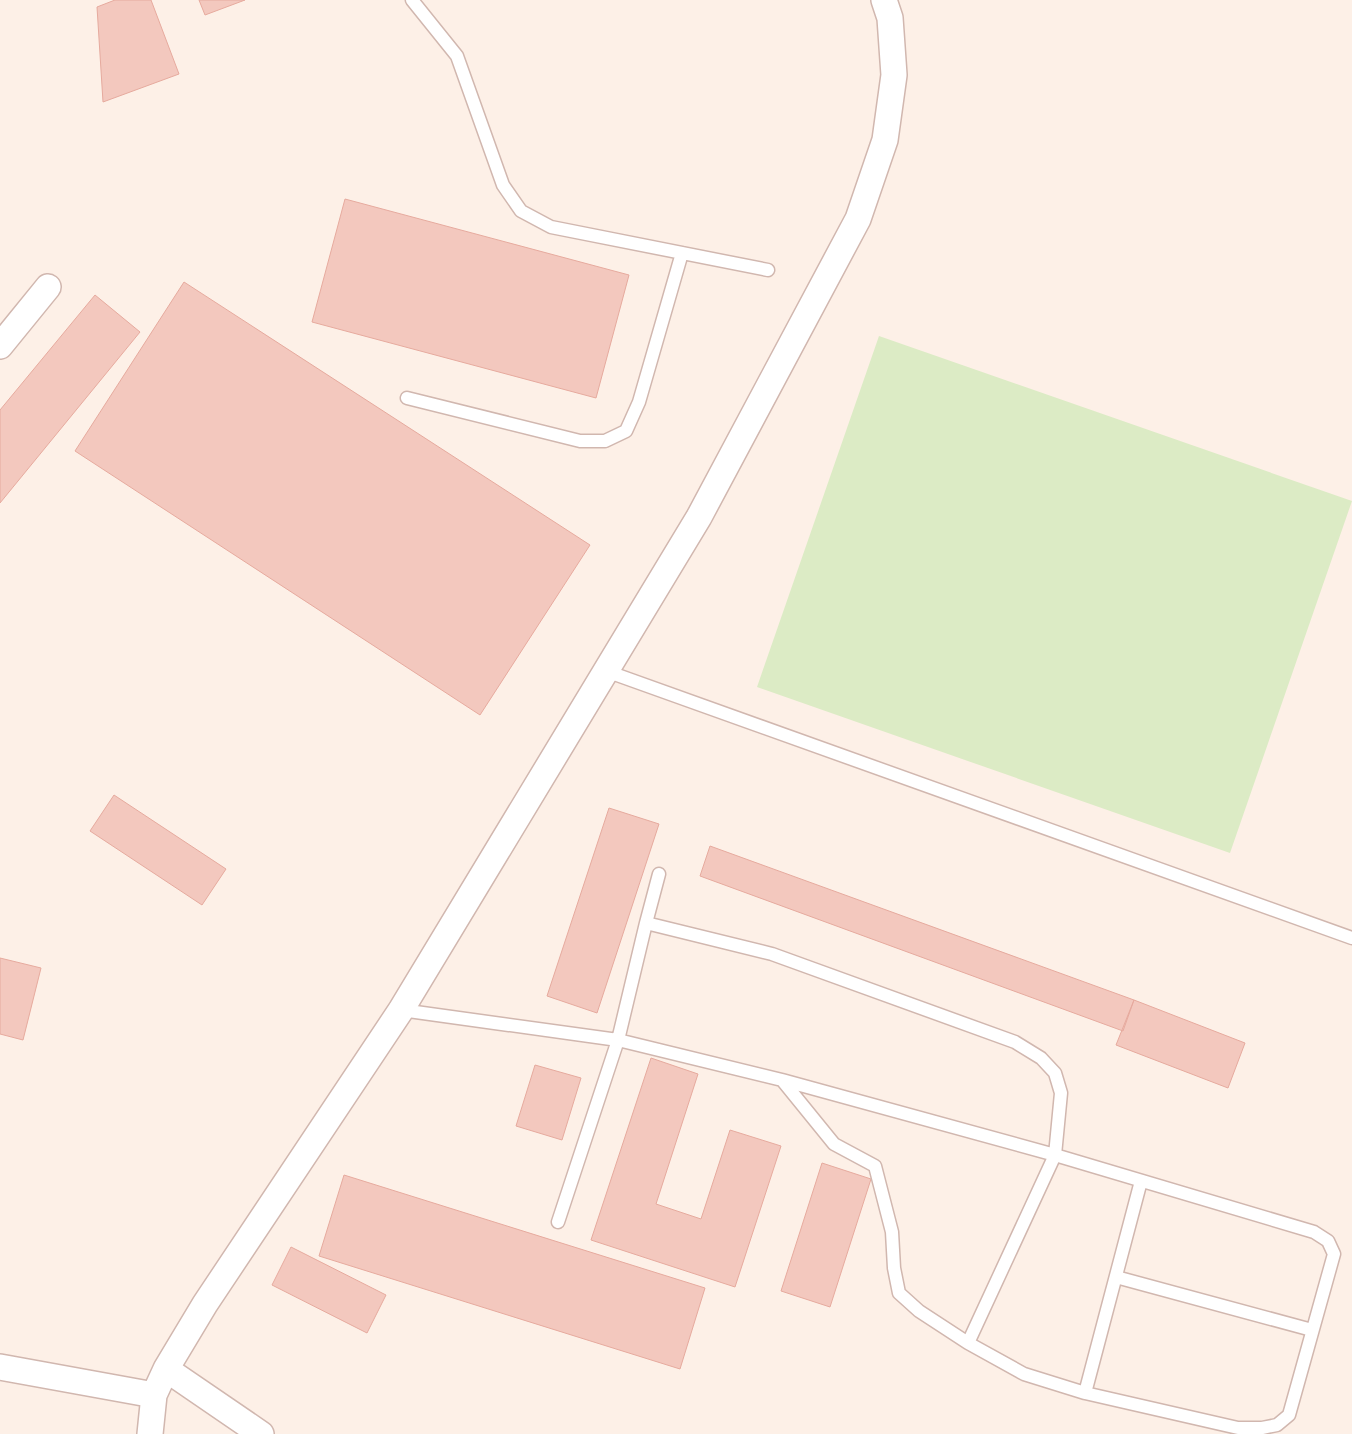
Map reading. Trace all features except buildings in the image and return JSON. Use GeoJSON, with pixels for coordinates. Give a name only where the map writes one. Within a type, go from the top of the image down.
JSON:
{"type":"FeatureCollection","features":[{"type":"Feature","properties":{"kind":"street"},"geometry":{"type":"LineString","coordinates":[[150,1434],[154,1395],[166,1369],[205,1304],[402,1010],[606,672],[699,517],[858,219],[885,140],[894,75],[890,18],[884,0]]}},
{"type":"Feature","properties":{"kind":"street"},"geometry":{"type":"LineString","coordinates":[[0,346],[48,287]]}},
{"type":"Feature","properties":{"kind":"street"},"geometry":{"type":"LineString","coordinates":[[0,1367],[154,1395]]}},
{"type":"Feature","properties":{"kind":"street"},"geometry":{"type":"LineString","coordinates":[[166,1369],[261,1434]]}},
{"type":"Feature","properties":{"kind":"lane"},"geometry":{"type":"LineString","coordinates":[[412,0],[457,56],[503,185],[521,211],[551,227],[768,270]]}},
{"type":"Feature","properties":{"kind":"lane"},"geometry":{"type":"LineString","coordinates":[[408,398],[580,441],[605,442],[626,431],[639,402],[682,253]]}},
{"type":"Feature","properties":{"kind":"lane"},"geometry":{"type":"LineString","coordinates":[[606,672],[1352,938]]}},
{"type":"Feature","properties":{"kind":"lane"},"geometry":{"type":"LineString","coordinates":[[558,1222],[618,1040],[659,874]]}},
{"type":"Feature","properties":{"kind":"lane"},"geometry":{"type":"LineString","coordinates":[[646,923],[772,954],[1015,1042],[1041,1058],[1056,1073],[1061,1093],[1055,1155],[968,1343]]}},
{"type":"Feature","properties":{"kind":"lane"},"geometry":{"type":"LineString","coordinates":[[402,1010],[618,1040],[782,1080],[1055,1155],[1314,1232],[1328,1241],[1334,1254],[1289,1415],[1277,1425],[1262,1428],[1238,1428],[1085,1393],[1024,1374],[968,1343],[919,1311],[900,1293],[894,1268],[892,1232],[875,1166],[834,1144],[782,1080]]}},
{"type":"Feature","properties":{"kind":"lane"},"geometry":{"type":"LineString","coordinates":[[1085,1393],[1142,1181]]}},
{"type":"Feature","properties":{"kind":"lane"},"geometry":{"type":"LineString","coordinates":[[1116,1277],[1312,1330]]}},
{"type":"Feature","properties":{"kind":"green space"},"geometry":{"type":"Polygon","coordinates":[[[879,336],[1352,501],[1230,853],[757,687],[879,336]]]}}]}
